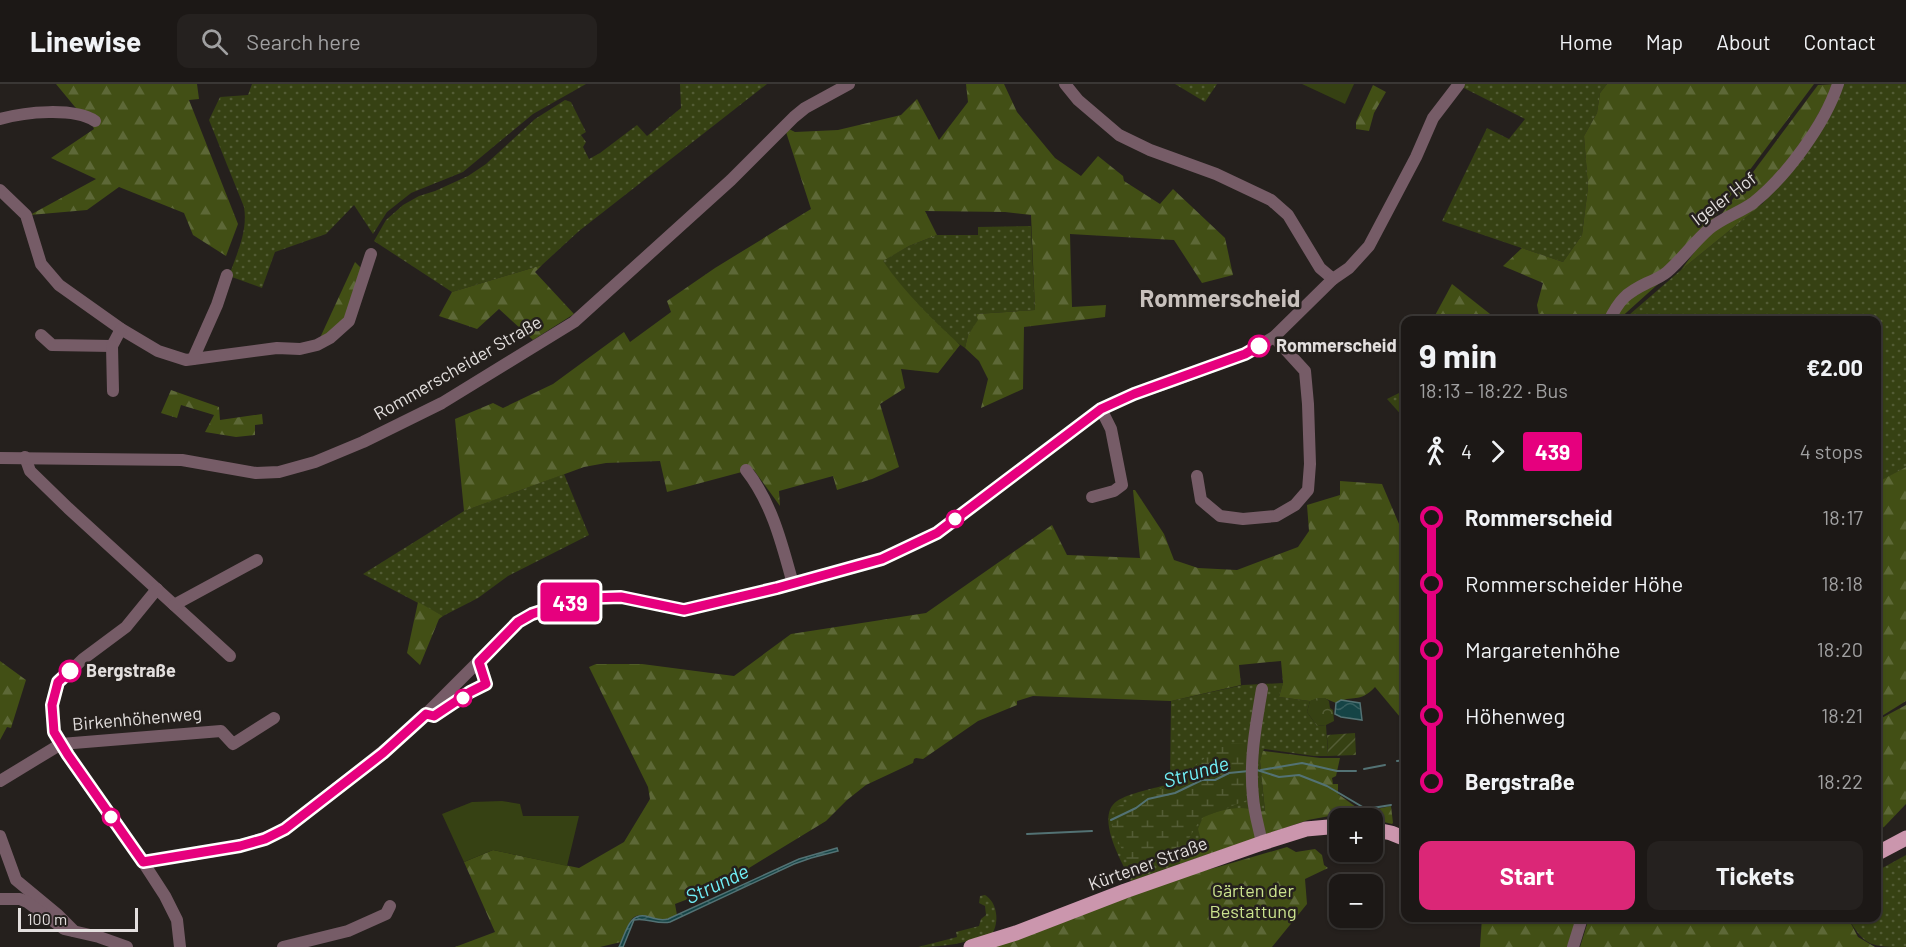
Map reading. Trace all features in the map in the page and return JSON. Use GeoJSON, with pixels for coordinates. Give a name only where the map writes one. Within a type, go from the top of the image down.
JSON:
{"type":"FeatureCollection","features":[{"type":"Feature","properties":{"kind":"main road","name":"Kürtener Straße"},"geometry":{"type":"LineString","coordinates":[[971,947],[1016,933],[1125,891],[1262,843],[1306,829],[1329,827]]}},
{"type":"Feature","properties":{"kind":"main road"},"geometry":{"type":"LineString","coordinates":[[1383,831],[1401,836]]}},
{"type":"Feature","properties":{"kind":"main road"},"geometry":{"type":"LineString","coordinates":[[1881,851],[1906,838]]}},
{"type":"Feature","properties":{"kind":"street","name":"Rommerscheider Straße"},"geometry":{"type":"LineString","coordinates":[[0,458],[182,460],[256,473],[279,472],[315,462],[387,432],[442,403],[574,322],[731,180],[794,117],[805,108],[849,84]]}},
{"type":"Feature","properties":{"kind":"street"},"geometry":{"type":"LineString","coordinates":[[1065,84],[1078,100],[1119,135],[1150,150],[1216,174],[1270,200],[1288,215],[1320,268],[1333,279]]}},
{"type":"Feature","properties":{"kind":"street"},"geometry":{"type":"LineString","coordinates":[[143,862],[240,846],[265,839],[285,829],[411,729],[518,622],[532,614],[590,598],[621,597],[684,610],[793,584],[882,559],[937,533],[1101,409],[1134,394],[1245,354],[1274,337],[1333,279],[1349,268],[1369,246],[1416,157],[1433,118],[1459,84]]}},
{"type":"Feature","properties":{"kind":"street","name":"Igeler Hof"},"geometry":{"type":"LineString","coordinates":[[1612,316],[1618,303],[1626,296],[1665,274],[1709,229],[1752,204],[1777,181],[1798,155],[1823,117],[1833,100],[1838,84]]}},
{"type":"Feature","properties":{"kind":"street"},"geometry":{"type":"LineString","coordinates":[[0,119],[21,113],[57,113],[85,115],[94,121]]}},
{"type":"Feature","properties":{"kind":"street"},"geometry":{"type":"LineString","coordinates":[[0,190],[27,215],[41,264],[59,285],[121,329],[158,351],[186,360],[277,348],[300,349],[317,345],[330,338],[349,321],[370,254]]}},
{"type":"Feature","properties":{"kind":"street"},"geometry":{"type":"LineString","coordinates":[[193,359],[217,305],[227,275]]}},
{"type":"Feature","properties":{"kind":"street"},"geometry":{"type":"LineString","coordinates":[[113,391],[112,346],[121,329]]}},
{"type":"Feature","properties":{"kind":"street"},"geometry":{"type":"LineString","coordinates":[[41,334],[52,345],[112,346]]}},
{"type":"Feature","properties":{"kind":"street"},"geometry":{"type":"LineString","coordinates":[[1197,476],[1201,500],[1220,516],[1243,519],[1276,516],[1295,505],[1308,489],[1310,464],[1305,371],[1274,337]]}},
{"type":"Feature","properties":{"kind":"street"},"geometry":{"type":"LineString","coordinates":[[1092,497],[1114,491],[1122,485],[1111,429],[1101,409]]}},
{"type":"Feature","properties":{"kind":"street"},"geometry":{"type":"LineString","coordinates":[[26,457],[30,471],[230,656]]}},
{"type":"Feature","properties":{"kind":"street"},"geometry":{"type":"LineString","coordinates":[[746,470],[759,486],[768,503],[793,584]]}},
{"type":"Feature","properties":{"kind":"street"},"geometry":{"type":"LineString","coordinates":[[174,605],[257,560]]}},
{"type":"Feature","properties":{"kind":"street"},"geometry":{"type":"LineString","coordinates":[[157,589],[126,627],[83,659],[58,682],[52,705],[54,732],[165,896],[177,920],[180,947]]}},
{"type":"Feature","properties":{"kind":"street"},"geometry":{"type":"LineString","coordinates":[[1262,689],[1252,752],[1251,776],[1253,800],[1262,843]]}},
{"type":"Feature","properties":{"kind":"street","name":"Birkenhöhenweg"},"geometry":{"type":"LineString","coordinates":[[0,781],[61,744],[221,731],[233,744],[274,718]]}},
{"type":"Feature","properties":{"kind":"street"},"geometry":{"type":"LineString","coordinates":[[0,836],[16,880],[75,932]]}},
{"type":"Feature","properties":{"kind":"street"},"geometry":{"type":"LineString","coordinates":[[0,899],[27,902],[54,924],[64,929],[99,937],[127,947]]}},
{"type":"Feature","properties":{"kind":"street"},"geometry":{"type":"LineString","coordinates":[[284,947],[348,931],[386,914],[390,906]]}},
{"type":"Feature","properties":{"kind":"street"},"geometry":{"type":"LineString","coordinates":[[1573,947],[1581,922]]}},
{"type":"Feature","properties":{"kind":"green space"},"geometry":{"type":"Polygon","coordinates":[[[56,84],[197,84],[199,99],[189,100],[238,224],[226,256],[193,235],[184,213],[119,187],[87,210],[30,215],[96,179],[51,158],[94,129],[90,120],[75,107],[56,84]]]}},
{"type":"Feature","properties":{"kind":"green space"},"geometry":{"type":"Polygon","coordinates":[[[252,84],[586,84],[533,114],[463,172],[411,193],[387,212],[373,234],[354,205],[326,234],[275,252],[262,288],[229,276],[243,233],[244,207],[209,120],[220,97],[248,95],[252,84]]]}},
{"type":"Feature","properties":{"kind":"green space"},"geometry":{"type":"Polygon","coordinates":[[[680,84],[767,84],[579,231],[542,265],[452,292],[374,241],[386,220],[403,205],[468,176],[486,164],[535,119],[565,100],[571,102],[586,132],[581,135],[586,142],[583,147],[589,159],[637,125],[647,136],[681,108],[680,84]]]}},
{"type":"Feature","properties":{"kind":"green space"},"geometry":{"type":"Polygon","coordinates":[[[966,84],[1004,84],[1017,112],[1055,158],[1081,176],[1098,156],[1123,176],[1124,181],[1160,204],[1173,189],[1225,238],[1233,275],[1202,283],[1174,240],[1070,234],[1072,307],[1106,305],[1105,317],[1024,327],[1023,389],[981,408],[988,379],[979,361],[965,348],[968,335],[978,320],[976,314],[1035,310],[1031,215],[1005,212],[925,211],[937,235],[909,246],[883,261],[910,295],[960,345],[938,373],[901,369],[905,388],[880,404],[899,467],[872,479],[837,490],[833,476],[779,491],[780,506],[753,469],[667,492],[660,461],[606,463],[584,467],[464,511],[455,419],[493,403],[503,408],[553,384],[624,332],[630,342],[671,312],[667,301],[715,268],[811,209],[786,132],[789,129],[795,132],[838,130],[901,115],[917,99],[939,140],[968,102],[966,84]]]}},
{"type":"Feature","properties":{"kind":"green space"},"geometry":{"type":"Polygon","coordinates":[[[1175,84],[1217,84],[1205,102],[1175,84]]]}},
{"type":"Feature","properties":{"kind":"green space"},"geometry":{"type":"Polygon","coordinates":[[[1302,84],[1354,84],[1345,104],[1302,84]]]}},
{"type":"Feature","properties":{"kind":"green space"},"geometry":{"type":"Polygon","coordinates":[[[1462,84],[1607,84],[1600,93],[1597,113],[1584,136],[1588,187],[1582,235],[1563,262],[1442,221],[1487,128],[1509,139],[1525,119],[1460,86],[1462,84]]]}},
{"type":"Feature","properties":{"kind":"green space"},"geometry":{"type":"Polygon","coordinates":[[[1607,84],[1814,84],[1708,226],[1663,272],[1612,316],[1539,316],[1537,305],[1543,283],[1503,266],[1522,248],[1563,262],[1582,235],[1588,187],[1584,136],[1597,113],[1600,93],[1607,84]]]}},
{"type":"Feature","properties":{"kind":"green space"},"geometry":{"type":"Polygon","coordinates":[[[1835,84],[1796,154],[1757,199],[1718,219],[1818,85],[1835,84]]]}},
{"type":"Feature","properties":{"kind":"green space"},"geometry":{"type":"Polygon","coordinates":[[[1841,84],[1906,84],[1906,467],[1881,481],[1881,316],[1628,316],[1762,204],[1802,158],[1841,84]]]}},
{"type":"Feature","properties":{"kind":"green space"},"geometry":{"type":"Polygon","coordinates":[[[1373,85],[1386,92],[1374,113],[1369,131],[1356,129],[1356,122],[1373,85]]]}},
{"type":"Feature","properties":{"kind":"green space"},"geometry":{"type":"Polygon","coordinates":[[[1762,204],[1681,270],[1711,230],[1762,204]]]}},
{"type":"Feature","properties":{"kind":"green space"},"geometry":{"type":"Polygon","coordinates":[[[1031,226],[1035,310],[976,314],[979,320],[968,335],[965,348],[942,330],[921,308],[882,261],[909,246],[937,235],[978,235],[978,227],[1031,226]]]}},
{"type":"Feature","properties":{"kind":"green space"},"geometry":{"type":"Polygon","coordinates":[[[355,262],[362,269],[346,321],[319,340],[355,262]]]}},
{"type":"Feature","properties":{"kind":"green space"},"geometry":{"type":"Polygon","coordinates":[[[542,265],[535,272],[574,314],[533,340],[499,309],[477,329],[439,316],[452,292],[542,265]]]}},
{"type":"Feature","properties":{"kind":"green space"},"geometry":{"type":"Polygon","coordinates":[[[1677,267],[1623,316],[1612,316],[1616,307],[1677,267]]]}},
{"type":"Feature","properties":{"kind":"green space"},"geometry":{"type":"Polygon","coordinates":[[[1452,284],[1493,316],[1435,316],[1452,284]]]}},
{"type":"Feature","properties":{"kind":"green space"},"geometry":{"type":"Polygon","coordinates":[[[171,390],[219,407],[220,420],[262,414],[263,424],[255,425],[255,435],[236,437],[205,432],[214,415],[181,405],[177,418],[161,413],[171,390]]]}},
{"type":"Feature","properties":{"kind":"green space"},"geometry":{"type":"Polygon","coordinates":[[[1401,392],[1401,415],[1387,399],[1401,392]]]}},
{"type":"Feature","properties":{"kind":"green space"},"geometry":{"type":"Polygon","coordinates":[[[1906,467],[1906,701],[1881,717],[1881,480],[1906,467]]]}},
{"type":"Feature","properties":{"kind":"green space"},"geometry":{"type":"Polygon","coordinates":[[[564,474],[589,535],[508,576],[478,598],[443,616],[363,574],[464,511],[564,474]]]}},
{"type":"Feature","properties":{"kind":"green space"},"geometry":{"type":"Polygon","coordinates":[[[1340,481],[1382,484],[1401,529],[1401,718],[1375,687],[1365,695],[1336,703],[1324,698],[1310,701],[1279,697],[1283,683],[1281,661],[1239,665],[1241,685],[1171,701],[1033,696],[1017,701],[1017,705],[978,721],[923,759],[916,758],[913,763],[866,785],[826,821],[749,868],[750,875],[675,904],[677,915],[668,919],[659,920],[641,915],[634,917],[621,942],[600,947],[455,947],[495,932],[464,862],[493,850],[579,868],[624,842],[650,799],[648,787],[589,667],[596,664],[642,664],[734,676],[791,634],[926,613],[1052,525],[1067,555],[1140,558],[1133,490],[1164,534],[1174,560],[1198,568],[1237,570],[1298,547],[1309,531],[1307,505],[1340,495],[1340,481]]]}},
{"type":"Feature","properties":{"kind":"green space"},"geometry":{"type":"Polygon","coordinates":[[[418,602],[443,616],[439,619],[420,665],[407,653],[418,602]]]}},
{"type":"Feature","properties":{"kind":"green space"},"geometry":{"type":"Polygon","coordinates":[[[0,661],[26,680],[11,728],[7,727],[0,740],[0,661]]]}},
{"type":"Feature","properties":{"kind":"green space"},"geometry":{"type":"Polygon","coordinates":[[[1283,683],[1279,697],[1310,701],[1307,712],[1317,726],[1326,725],[1328,756],[1264,749],[1260,761],[1265,811],[1231,810],[1203,844],[1180,864],[1132,883],[1112,841],[1108,818],[1111,808],[1122,798],[1170,784],[1171,701],[1243,685],[1283,683]]]}},
{"type":"Feature","properties":{"kind":"green space"},"geometry":{"type":"Polygon","coordinates":[[[1325,698],[1329,701],[1334,721],[1317,726],[1307,712],[1310,701],[1325,698]]]}},
{"type":"Feature","properties":{"kind":"green space"},"geometry":{"type":"Polygon","coordinates":[[[1906,705],[1906,804],[1881,828],[1881,718],[1906,705]]]}},
{"type":"Feature","properties":{"kind":"green space"},"geometry":{"type":"Polygon","coordinates":[[[1355,733],[1356,755],[1328,756],[1327,735],[1355,733]]]}},
{"type":"Feature","properties":{"kind":"green space"},"geometry":{"type":"Polygon","coordinates":[[[1224,743],[1250,744],[1250,799],[1201,818],[1184,847],[1134,877],[1112,827],[1116,807],[1172,784],[1224,743]]]}},
{"type":"Feature","properties":{"kind":"green space"},"geometry":{"type":"Polygon","coordinates":[[[1263,751],[1320,758],[1340,758],[1336,776],[1332,778],[1333,784],[1338,784],[1338,794],[1357,808],[1329,808],[1329,816],[1308,820],[1180,864],[1178,853],[1202,844],[1198,829],[1203,817],[1236,808],[1265,811],[1260,761],[1263,751]]]}},
{"type":"Feature","properties":{"kind":"green space"},"geometry":{"type":"Polygon","coordinates":[[[502,801],[520,804],[523,816],[579,816],[567,866],[493,850],[464,862],[442,814],[472,802],[502,801]]]}},
{"type":"Feature","properties":{"kind":"green space"},"geometry":{"type":"Polygon","coordinates":[[[1391,806],[1392,824],[1383,822],[1382,808],[1391,806]]]}},
{"type":"Feature","properties":{"kind":"green space","name":"Gärten der Bestattung"},"geometry":{"type":"Polygon","coordinates":[[[1287,847],[1296,852],[1315,849],[1322,855],[1324,865],[1328,868],[1305,879],[1307,904],[1272,947],[991,947],[1187,875],[1287,847]]]}},
{"type":"Feature","properties":{"kind":"green space"},"geometry":{"type":"Polygon","coordinates":[[[1906,855],[1906,947],[1885,947],[1871,943],[1859,935],[1850,922],[1881,922],[1881,869],[1906,855]]]}},
{"type":"Feature","properties":{"kind":"green space"},"geometry":{"type":"Polygon","coordinates":[[[985,895],[995,907],[996,924],[992,934],[955,944],[918,947],[957,937],[956,932],[979,926],[981,919],[986,915],[985,906],[979,903],[980,896],[985,895]]]}},
{"type":"Feature","properties":{"kind":"green space"},"geometry":{"type":"Polygon","coordinates":[[[1482,922],[1576,922],[1567,947],[1480,947],[1482,922]]]}},
{"type":"Feature","properties":{"kind":"green space"},"geometry":{"type":"Polygon","coordinates":[[[1588,922],[1850,922],[1858,937],[1875,947],[1580,947],[1588,922]]]}},
{"type":"Feature","properties":{"kind":"water"},"geometry":{"type":"Polygon","coordinates":[[[1341,700],[1360,703],[1362,720],[1335,714],[1336,703],[1341,700]]]}},
{"type":"Feature","properties":{"kind":"water"},"geometry":{"type":"Polygon","coordinates":[[[837,848],[838,851],[794,864],[670,922],[634,920],[623,947],[619,947],[629,924],[637,917],[668,919],[799,859],[837,848]]]}},
{"type":"Feature","properties":{"kind":"waterway","name":"Strunde"},"geometry":{"type":"LineString","coordinates":[[1397,761],[1401,761]]}},
{"type":"Feature","properties":{"kind":"waterway","name":"Strunde"},"geometry":{"type":"LineString","coordinates":[[1261,770],[1302,763],[1337,771],[1356,771]]}},
{"type":"Feature","properties":{"kind":"waterway","name":"Strunde"},"geometry":{"type":"LineString","coordinates":[[1364,769],[1385,765]]}},
{"type":"Feature","properties":{"kind":"waterway","name":"Strunde"},"geometry":{"type":"LineString","coordinates":[[1257,770],[1279,777],[1299,775],[1327,786],[1366,809],[1391,805]]}},
{"type":"Feature","properties":{"kind":"waterway","name":"Strunde"},"geometry":{"type":"LineString","coordinates":[[1111,820],[1136,808],[1148,799],[1175,793],[1202,780],[1215,780],[1229,773],[1249,771]]}},
{"type":"Feature","properties":{"kind":"waterway","name":"Strunde"},"geometry":{"type":"LineString","coordinates":[[1027,834],[1092,831]]}},
{"type":"Feature","properties":{"kind":"bus line","name":"439"},"geometry":{"type":"LineString","coordinates":[[70,671],[58,682],[52,705],[54,732],[143,862],[240,846],[265,839],[285,829],[383,753],[426,714],[434,716],[486,684],[479,662],[518,622],[532,614],[590,598],[621,597],[684,610],[777,588],[882,559],[937,533],[1101,409],[1134,394],[1245,354],[1259,346]]}},
{"type":"Feature","properties":{"kind":"place","name":"Rommerscheid"},"geometry":{"type":"Point","coordinates":[1259,346]}},
{"type":"Feature","properties":{"kind":"place","name":"Bergstraße"},"geometry":{"type":"Point","coordinates":[70,671]}},
{"type":"Feature","properties":{"kind":"district","name":"Rommerscheid"},"geometry":{"type":"Point","coordinates":[1220,299]}}]}
